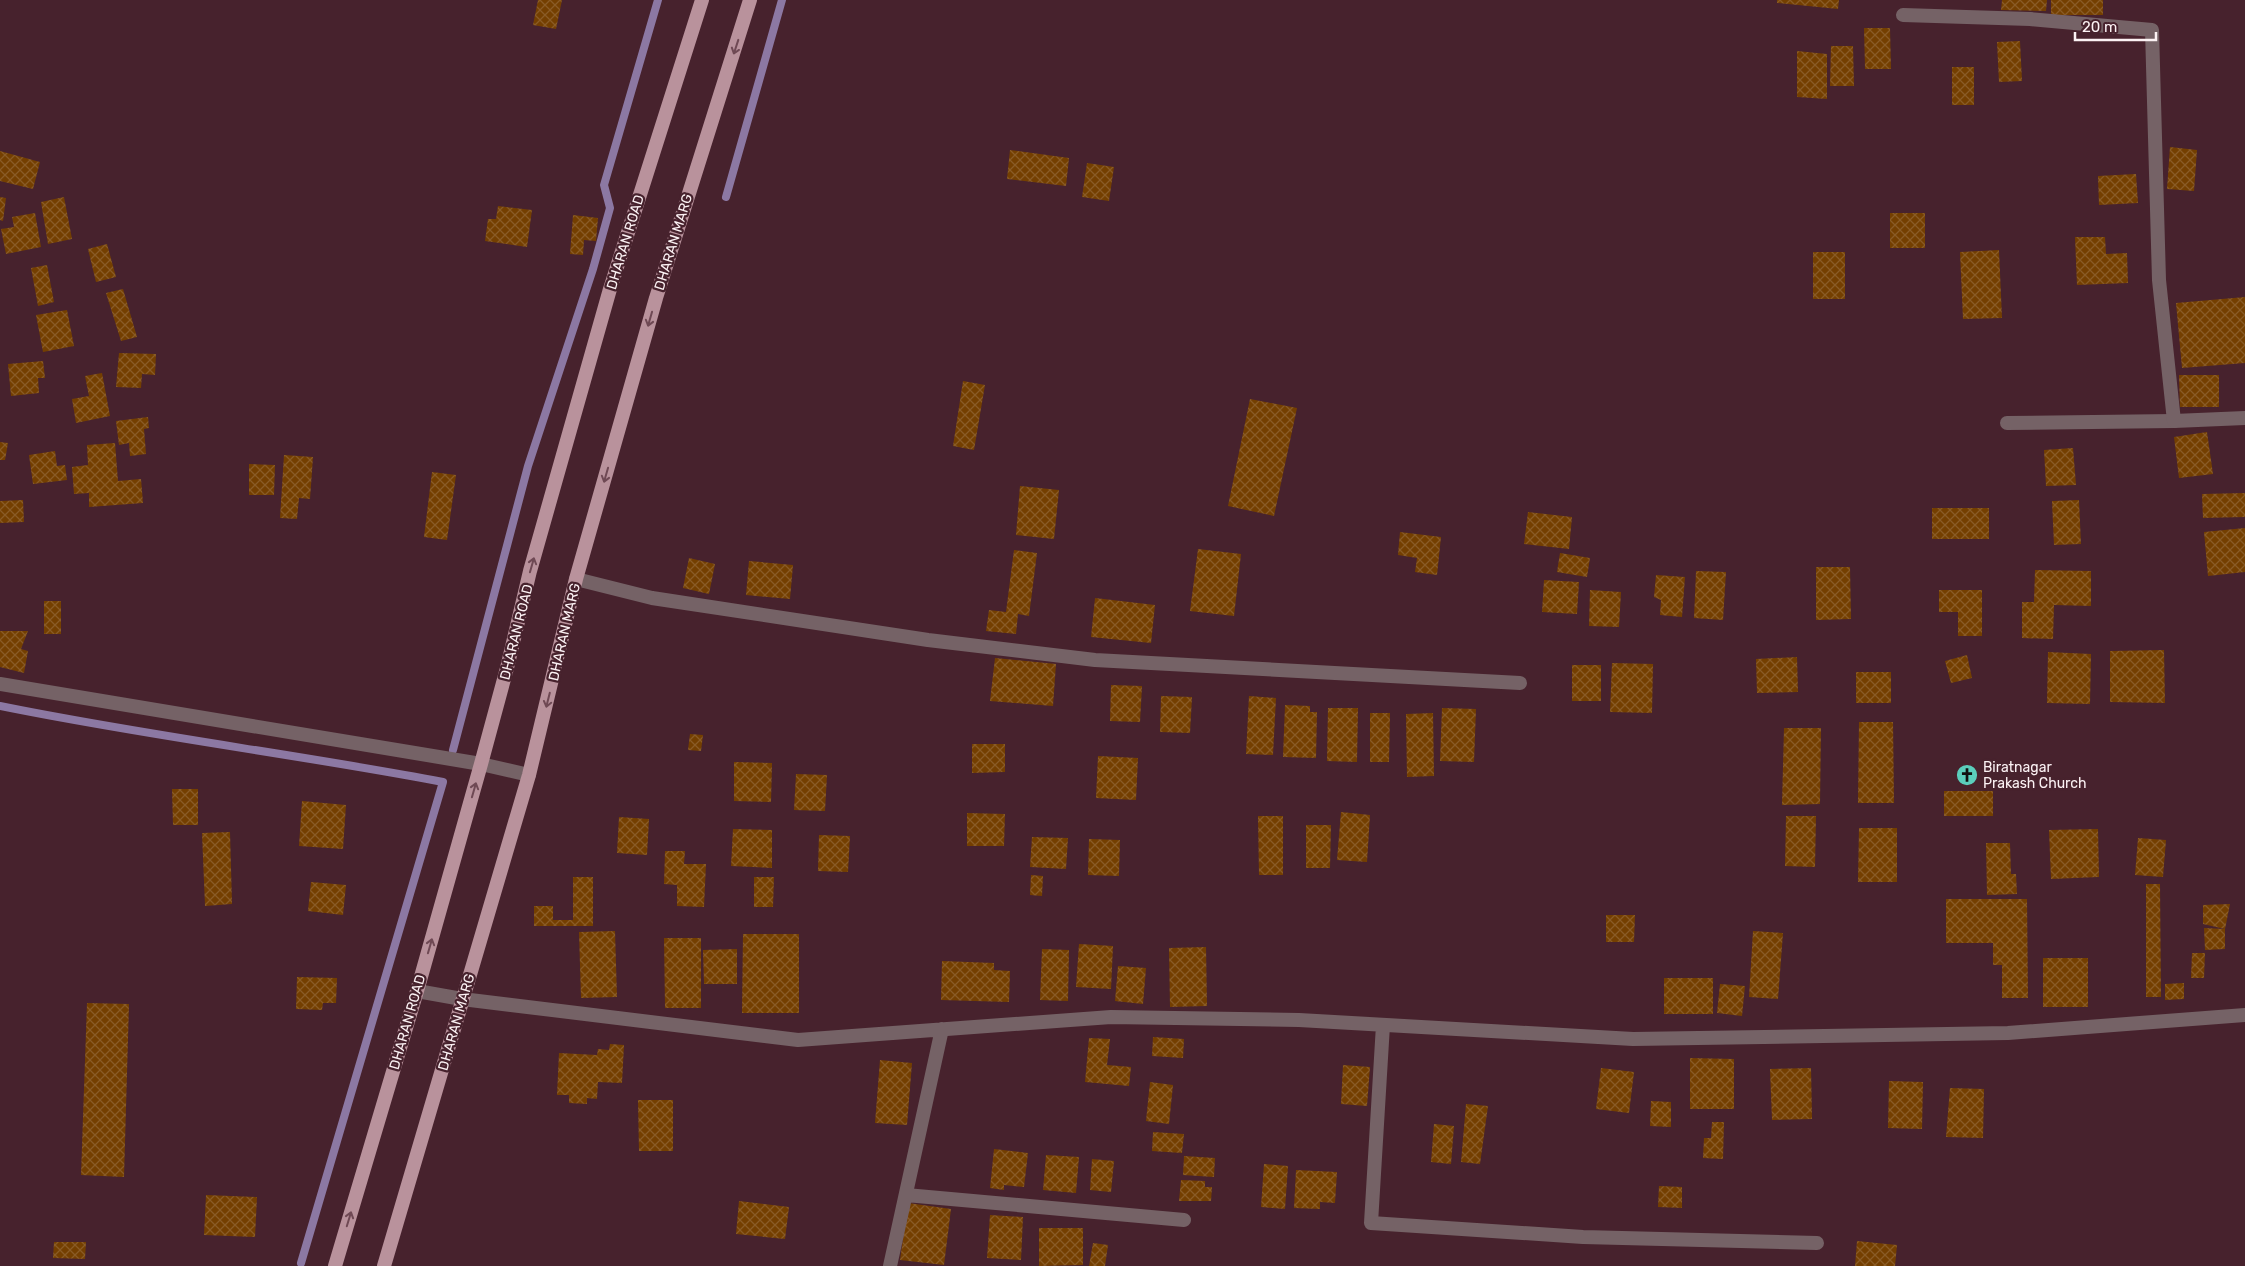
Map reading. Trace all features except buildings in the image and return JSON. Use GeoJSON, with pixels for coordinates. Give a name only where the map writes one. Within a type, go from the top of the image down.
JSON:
{"type":"FeatureCollection","features":[{"type":"Feature","properties":{"kind":"main road","name":"DHARAN ROAD"},"geometry":{"type":"LineString","coordinates":[[335,1266],[417,991],[508,668],[530,571],[613,280],[702,0]]}},
{"type":"Feature","properties":{"kind":"main road","name":"DHARAN MARG"},"geometry":{"type":"LineString","coordinates":[[384,1266],[529,775],[576,579],[675,235],[750,0]]}},
{"type":"Feature","properties":{"kind":"street"},"geometry":{"type":"LineString","coordinates":[[1903,15],[2030,19],[2152,30],[2159,280],[2174,421]]}},
{"type":"Feature","properties":{"kind":"street"},"geometry":{"type":"LineString","coordinates":[[2007,423],[2174,421],[2245,418]]}},
{"type":"Feature","properties":{"kind":"street"},"geometry":{"type":"LineString","coordinates":[[576,579],[652,598],[928,640],[1095,660],[1520,683]]}},
{"type":"Feature","properties":{"kind":"street"},"geometry":{"type":"LineString","coordinates":[[0,684],[481,764],[529,775]]}},
{"type":"Feature","properties":{"kind":"street"},"geometry":{"type":"LineString","coordinates":[[417,991],[462,1000],[798,1040],[1111,1017],[1300,1020],[1633,1038],[2008,1033],[2245,1014]]}},
{"type":"Feature","properties":{"kind":"street"},"geometry":{"type":"LineString","coordinates":[[1384,1025],[1371,1223],[1583,1237],[1817,1243]]}},
{"type":"Feature","properties":{"kind":"street"},"geometry":{"type":"LineString","coordinates":[[890,1266],[942,1029]]}},
{"type":"Feature","properties":{"kind":"street"},"geometry":{"type":"LineString","coordinates":[[906,1195],[1184,1220]]}},
{"type":"Feature","properties":{"kind":"waterway"},"geometry":{"type":"LineString","coordinates":[[453,750],[528,466],[593,269],[610,208],[604,185],[658,0]]}},
{"type":"Feature","properties":{"kind":"waterway"},"geometry":{"type":"LineString","coordinates":[[726,197],[782,0]]}},
{"type":"Feature","properties":{"kind":"waterway"},"geometry":{"type":"LineString","coordinates":[[0,706],[111,727],[443,782],[301,1263]]}},
{"type":"Feature","properties":{"kind":"place","name":"Biratnagar Prakash Church"},"geometry":{"type":"Point","coordinates":[1967,775]}}]}
